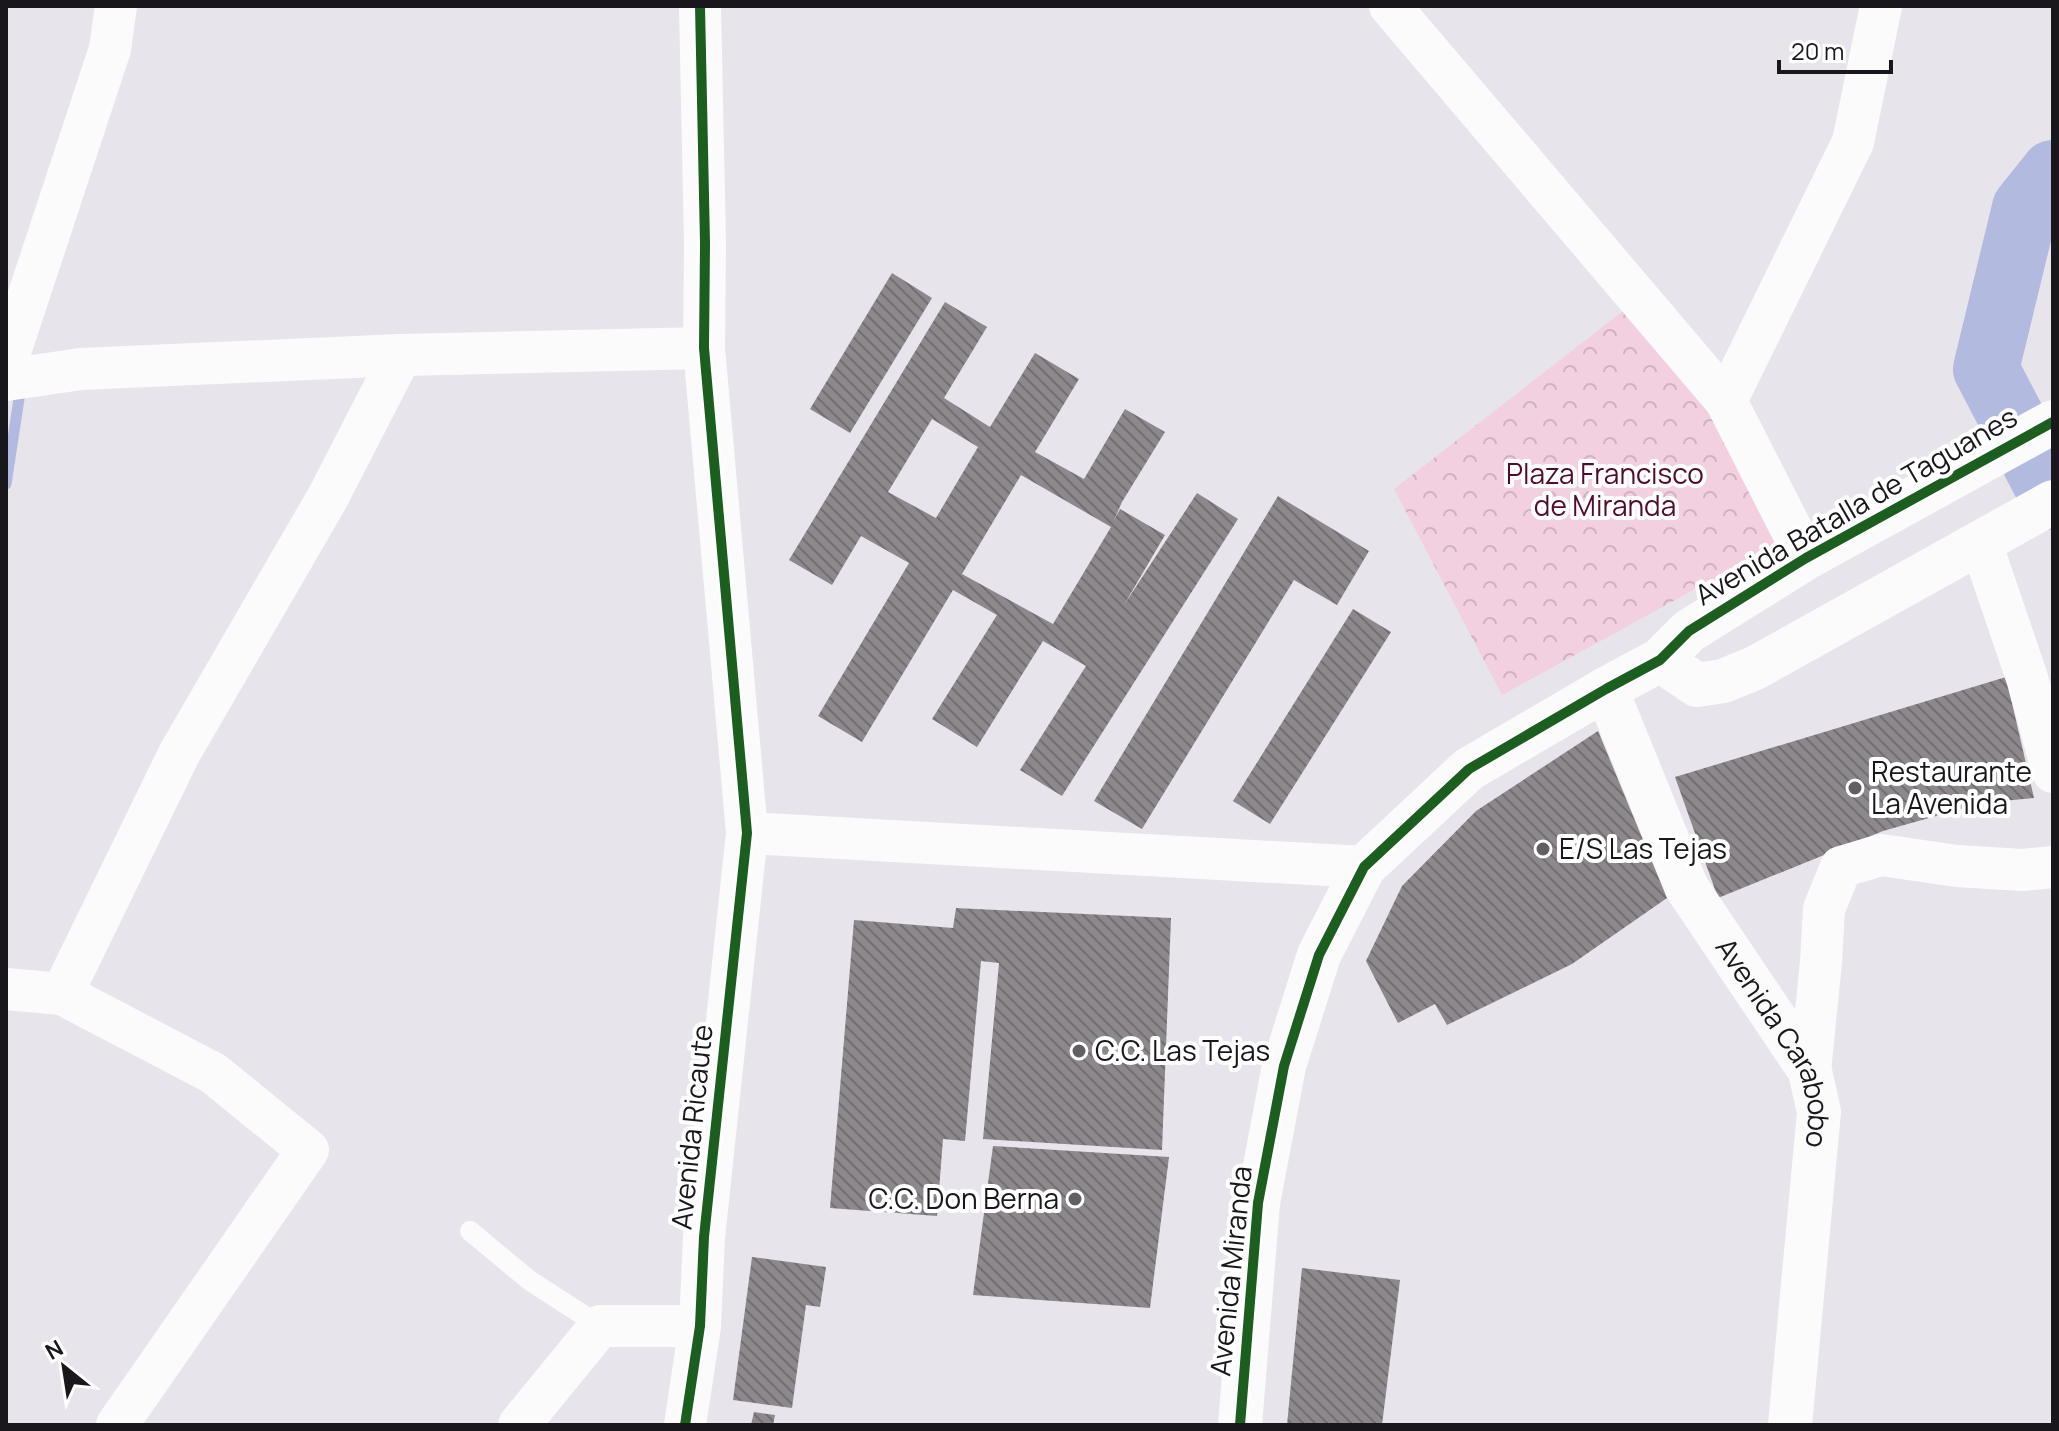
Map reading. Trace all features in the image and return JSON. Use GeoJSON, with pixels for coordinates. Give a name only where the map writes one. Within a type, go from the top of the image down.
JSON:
{"type":"FeatureCollection","features":[{"type":"Feature","properties":{"kind":"street"},"geometry":{"type":"LineString","coordinates":[[6,364],[110,49],[116,6]]}},
{"type":"Feature","properties":{"kind":"street","name":"Avenida Ricaute"},"geometry":{"type":"LineString","coordinates":[[685,1425],[700,1326],[704,1237],[747,833],[704,348],[700,6]]}},
{"type":"Feature","properties":{"kind":"street"},"geometry":{"type":"LineString","coordinates":[[1390,6],[1726,401],[1806,558]]}},
{"type":"Feature","properties":{"kind":"street"},"geometry":{"type":"LineString","coordinates":[[1726,401],[1853,142],[1881,6]]}},
{"type":"Feature","properties":{"kind":"street"},"geometry":{"type":"LineString","coordinates":[[6,380],[81,369],[401,355],[704,348]]}},
{"type":"Feature","properties":{"kind":"street"},"geometry":{"type":"LineString","coordinates":[[62,994],[179,754],[328,497],[401,355]]}},
{"type":"Feature","properties":{"kind":"street","name":"Avenida Batalla de Taguanes"},"geometry":{"type":"LineString","coordinates":[[1606,689],[1660,660],[1689,631],[1806,558],[2053,422]]}},
{"type":"Feature","properties":{"kind":"street"},"geometry":{"type":"LineString","coordinates":[[1660,660],[1697,685],[1723,681],[1768,662],[2053,502]]}},
{"type":"Feature","properties":{"kind":"street"},"geometry":{"type":"LineString","coordinates":[[1994,535],[2027,678],[2053,772]]}},
{"type":"Feature","properties":{"kind":"street","name":"Avenida Miranda"},"geometry":{"type":"LineString","coordinates":[[1240,1425],[1258,1203],[1284,1066],[1319,955],[1364,867],[1469,769],[1606,689]]}},
{"type":"Feature","properties":{"kind":"street","name":"Avenida Carabobo"},"geometry":{"type":"LineString","coordinates":[[1606,689],[1687,888],[1810,1071],[1819,1112],[1790,1425]]}},
{"type":"Feature","properties":{"kind":"street"},"geometry":{"type":"LineString","coordinates":[[747,833],[1364,867]]}},
{"type":"Feature","properties":{"kind":"street"},"geometry":{"type":"LineString","coordinates":[[1810,1071],[1824,909],[1841,867],[1881,855],[2009,870],[2053,867]]}},
{"type":"Feature","properties":{"kind":"street"},"geometry":{"type":"LineString","coordinates":[[6,989],[62,994],[213,1073],[308,1150],[117,1425]]}},
{"type":"Feature","properties":{"kind":"street"},"geometry":{"type":"LineString","coordinates":[[519,1425],[600,1326],[700,1326]]}},
{"type":"Feature","properties":{"kind":"lane"},"geometry":{"type":"LineString","coordinates":[[470,1231],[529,1280],[600,1326]]}},
{"type":"Feature","properties":{"kind":"green space","name":"Plaza Francisco de Miranda"},"geometry":{"type":"Polygon","coordinates":[[[1623,311],[1717,419],[1777,544],[1502,695],[1394,489],[1623,311]]]}},
{"type":"Feature","properties":{"kind":"building"},"geometry":{"type":"Polygon","coordinates":[[[892,273],[932,298],[850,433],[810,409],[892,273]]]}},
{"type":"Feature","properties":{"kind":"building"},"geometry":{"type":"Polygon","coordinates":[[[945,302],[987,327],[944,398],[990,427],[1035,353],[1079,379],[1035,452],[1084,479],[1125,409],[1165,432],[1122,502],[1114,520],[1120,509],[1165,535],[1124,605],[1197,493],[1238,519],[1062,796],[1020,770],[1086,666],[1043,641],[977,747],[932,719],[997,615],[953,590],[862,742],[818,716],[909,563],[861,536],[832,585],[789,560],[945,302]],[[932,419],[888,492],[936,518],[978,447],[932,419]],[[1021,475],[962,574],[1053,624],[1111,527],[1021,475]]]}},
{"type":"Feature","properties":{"kind":"building"},"geometry":{"type":"Polygon","coordinates":[[[1278,496],[1369,551],[1337,605],[1294,580],[1142,829],[1094,801],[1278,496]]]}},
{"type":"Feature","properties":{"kind":"building"},"geometry":{"type":"Polygon","coordinates":[[[1353,609],[1391,632],[1270,824],[1233,801],[1353,609]]]}},
{"type":"Feature","properties":{"kind":"building","name":"Restaurante La Avenida"},"geometry":{"type":"Polygon","coordinates":[[[2006,677],[2034,798],[1982,803],[1883,831],[1718,898],[1675,777],[2006,677]]]}},
{"type":"Feature","properties":{"kind":"building","name":"E/S Las Tejas"},"geometry":{"type":"Polygon","coordinates":[[[1598,731],[1667,898],[1572,964],[1447,1025],[1435,1004],[1398,1023],[1366,961],[1402,886],[1476,811],[1598,731]]]}},
{"type":"Feature","properties":{"kind":"building"},"geometry":{"type":"Polygon","coordinates":[[[956,908],[1171,918],[1162,1150],[983,1139],[999,963],[981,961],[965,1141],[943,1139],[937,1216],[830,1208],[854,920],[953,928],[956,908]]]}},
{"type":"Feature","properties":{"kind":"building","name":"C.C. Don Berna"},"geometry":{"type":"Polygon","coordinates":[[[993,1146],[1169,1157],[1150,1308],[973,1295],[993,1146]]]}},
{"type":"Feature","properties":{"kind":"building"},"geometry":{"type":"Polygon","coordinates":[[[752,1257],[826,1267],[820,1307],[806,1305],[792,1408],[733,1400],[752,1257]]]}},
{"type":"Feature","properties":{"kind":"building"},"geometry":{"type":"Polygon","coordinates":[[[1302,1268],[1400,1280],[1382,1425],[1287,1425],[1302,1268]]]}},
{"type":"Feature","properties":{"kind":"building"},"geometry":{"type":"Polygon","coordinates":[[[754,1412],[775,1415],[773,1425],[751,1425],[754,1412]]]}},
{"type":"Feature","properties":{"kind":"waterway"},"geometry":{"type":"LineString","coordinates":[[2053,173],[2025,208],[1986,369],[2053,497]]}},
{"type":"Feature","properties":{"kind":"waterway"},"geometry":{"type":"LineString","coordinates":[[6,484],[21,386]]}},
{"type":"Feature","properties":{"kind":"cycle path"},"geometry":{"type":"LineString","coordinates":[[685,1425],[700,1326],[704,1237],[747,833],[704,348],[700,6]]}},
{"type":"Feature","properties":{"kind":"cycle path"},"geometry":{"type":"LineString","coordinates":[[1240,1425],[1258,1203],[1284,1066],[1319,955],[1364,867],[1469,769],[1660,660],[1689,631],[1806,558],[2053,422]]}},
{"type":"Feature","properties":{"kind":"place","name":"Restaurante La Avenida"},"geometry":{"type":"Point","coordinates":[1855,788]}},
{"type":"Feature","properties":{"kind":"place","name":"E/S Las Tejas"},"geometry":{"type":"Point","coordinates":[1543,849]}},
{"type":"Feature","properties":{"kind":"place","name":"C.C. Las Tejas"},"geometry":{"type":"Point","coordinates":[1079,1051]}},
{"type":"Feature","properties":{"kind":"place","name":"C.C. Don Berna"},"geometry":{"type":"Point","coordinates":[1075,1199]}}]}
